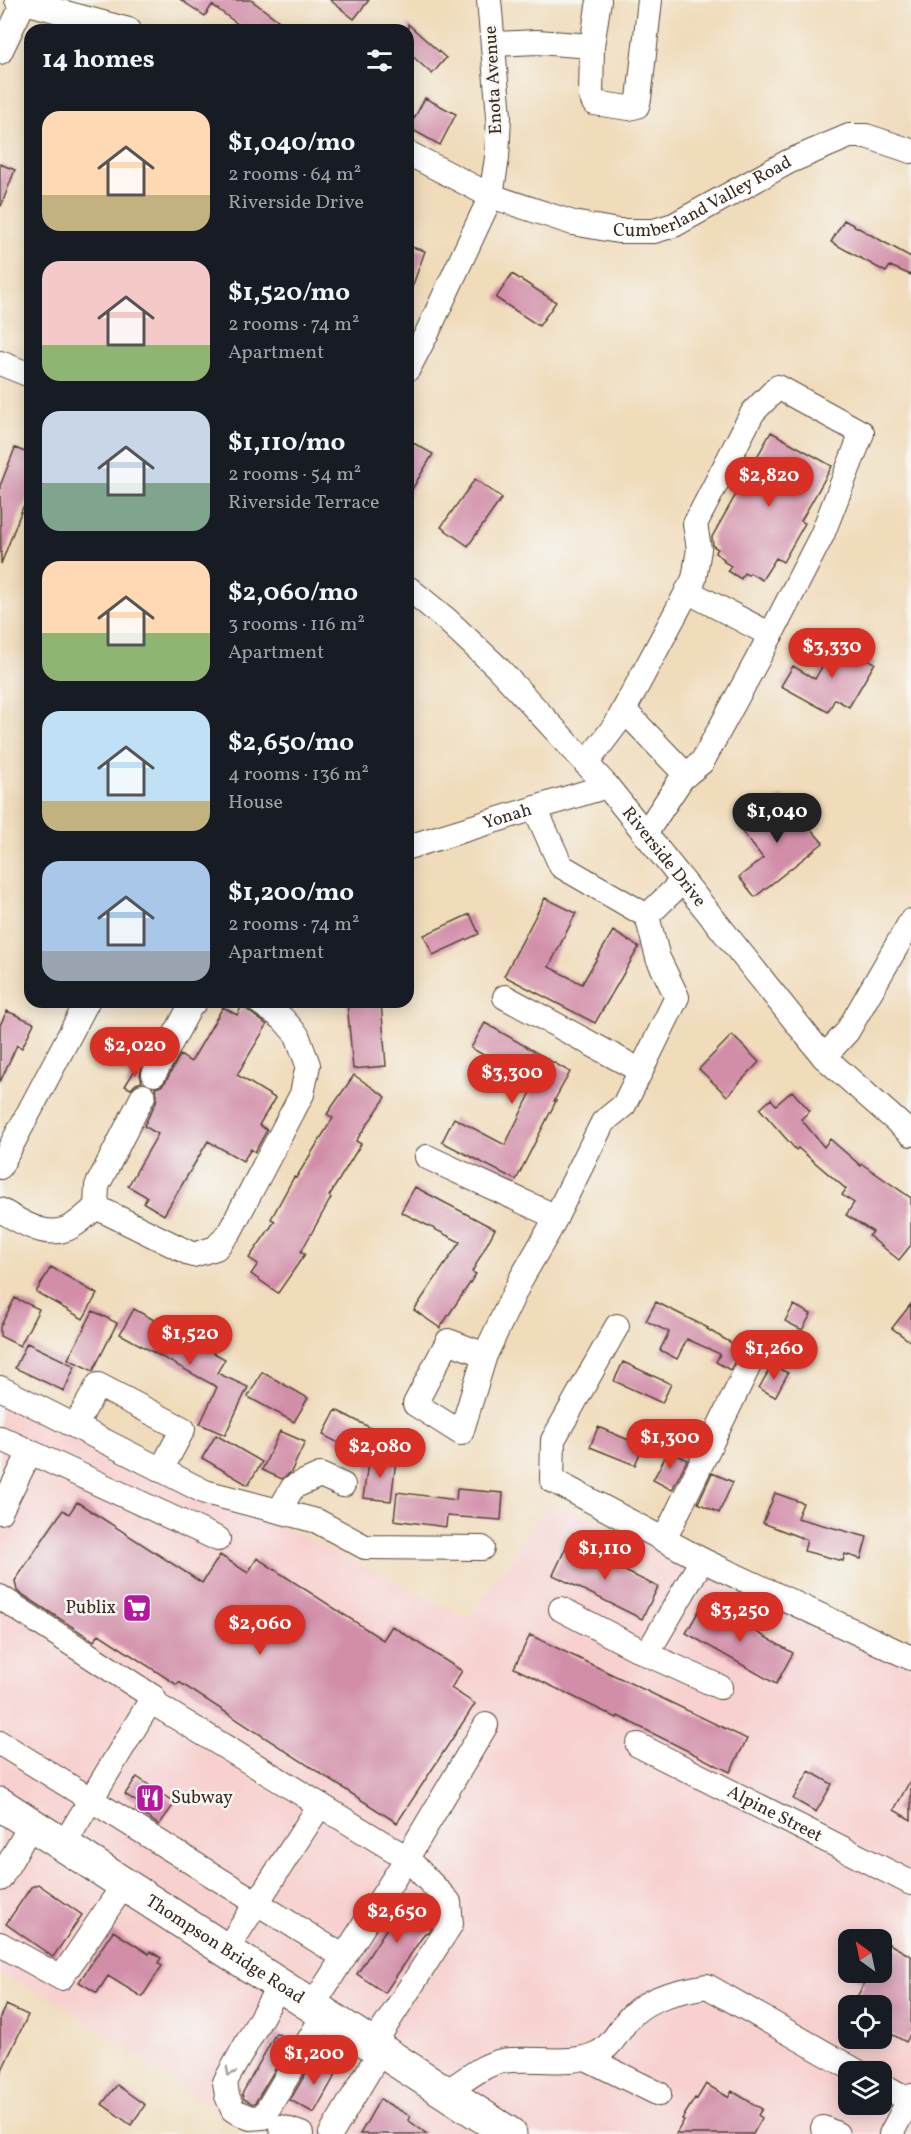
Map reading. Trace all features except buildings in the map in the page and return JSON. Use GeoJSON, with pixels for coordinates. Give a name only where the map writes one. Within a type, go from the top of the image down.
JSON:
{"type":"FeatureCollection","features":[{"type":"Feature","properties":{"kind":"highway","name":"Thompson Bridge Road"},"geometry":{"type":"LineString","coordinates":[[0,1804],[446,2092],[495,2130]]}},
{"type":"Feature","properties":{"kind":"street","name":"Enota Avenue"},"geometry":{"type":"LineString","coordinates":[[414,358],[491,196],[497,158],[499,116],[489,0]]}},
{"type":"Feature","properties":{"kind":"street"},"geometry":{"type":"LineString","coordinates":[[598,0],[592,46],[591,96],[594,103],[629,108],[637,106],[639,99],[650,0]]}},
{"type":"Feature","properties":{"kind":"street"},"geometry":{"type":"LineString","coordinates":[[0,52],[20,1],[106,24]]}},
{"type":"Feature","properties":{"kind":"street"},"geometry":{"type":"LineString","coordinates":[[494,44],[537,42],[592,46]]}},
{"type":"Feature","properties":{"kind":"street","name":"Cumberland Valley Road"},"geometry":{"type":"LineString","coordinates":[[414,156],[491,196],[573,223],[618,231],[654,231],[674,225],[788,162],[849,136],[866,136],[911,151]]}},
{"type":"Feature","properties":{"kind":"street"},"geometry":{"type":"LineString","coordinates":[[0,363],[24,373]]}},
{"type":"Feature","properties":{"kind":"street"},"geometry":{"type":"LineString","coordinates":[[586,764],[617,723],[694,579],[699,549],[695,524],[753,412],[778,387],[862,433],[822,535],[771,635],[702,762],[682,778],[645,834]]}},
{"type":"Feature","properties":{"kind":"street"},"geometry":{"type":"LineString","coordinates":[[687,591],[771,635]]}},
{"type":"Feature","properties":{"kind":"street","name":"Riverside Drive"},"geometry":{"type":"LineString","coordinates":[[414,593],[498,668],[607,786],[824,1057],[911,1134]]}},
{"type":"Feature","properties":{"kind":"street"},"geometry":{"type":"LineString","coordinates":[[624,710],[686,775]]}},
{"type":"Feature","properties":{"kind":"street","name":"Yonah"},"geometry":{"type":"LineString","coordinates":[[414,845],[607,786]]}},
{"type":"Feature","properties":{"kind":"street"},"geometry":{"type":"LineString","coordinates":[[485,1355],[522,1277],[556,1217],[603,1122],[624,1106],[677,997],[658,958],[647,916],[561,866],[535,808]]}},
{"type":"Feature","properties":{"kind":"street"},"geometry":{"type":"LineString","coordinates":[[647,916],[683,881]]}},
{"type":"Feature","properties":{"kind":"street"},"geometry":{"type":"LineString","coordinates":[[824,1057],[847,1032],[911,921]]}},
{"type":"Feature","properties":{"kind":"street"},"geometry":{"type":"LineString","coordinates":[[505,997],[641,1071]]}},
{"type":"Feature","properties":{"kind":"street"},"geometry":{"type":"LineString","coordinates":[[0,1167],[84,1008]]}},
{"type":"Feature","properties":{"kind":"street"},"geometry":{"type":"LineString","coordinates":[[154,1074],[189,1008]]}},
{"type":"Feature","properties":{"kind":"street"},"geometry":{"type":"LineString","coordinates":[[96,1207],[193,1255],[216,1248],[230,1231],[302,1094],[308,1065],[297,1035],[282,1018],[268,1008]]}},
{"type":"Feature","properties":{"kind":"street"},"geometry":{"type":"LineString","coordinates":[[0,1210],[36,1230],[57,1231],[72,1227],[96,1207],[97,1186],[143,1096]]}},
{"type":"Feature","properties":{"kind":"street"},"geometry":{"type":"LineString","coordinates":[[427,1157],[556,1217]]}},
{"type":"Feature","properties":{"kind":"street"},"geometry":{"type":"LineString","coordinates":[[617,1326],[553,1440],[552,1480],[702,1560],[911,1658]]}},
{"type":"Feature","properties":{"kind":"street"},"geometry":{"type":"LineString","coordinates":[[664,1540],[751,1360]]}},
{"type":"Feature","properties":{"kind":"street"},"geometry":{"type":"LineString","coordinates":[[75,1426],[98,1386],[109,1391],[183,1429],[161,1470]]}},
{"type":"Feature","properties":{"kind":"street"},"geometry":{"type":"LineString","coordinates":[[0,1388],[204,1492],[317,1521],[365,1547],[483,1548]]}},
{"type":"Feature","properties":{"kind":"street"},"geometry":{"type":"LineString","coordinates":[[0,1438],[218,1539]]}},
{"type":"Feature","properties":{"kind":"street"},"geometry":{"type":"LineString","coordinates":[[0,1512],[30,1452]]}},
{"type":"Feature","properties":{"kind":"street"},"geometry":{"type":"LineString","coordinates":[[279,1511],[293,1488],[320,1475],[343,1485]]}},
{"type":"Feature","properties":{"kind":"street"},"geometry":{"type":"LineString","coordinates":[[646,1654],[702,1560]]}},
{"type":"Feature","properties":{"kind":"street"},"geometry":{"type":"LineString","coordinates":[[0,1597],[153,1697],[158,1706],[407,1858],[449,1902],[451,1924],[377,2047],[331,2134]]}},
{"type":"Feature","properties":{"kind":"street"},"geometry":{"type":"LineString","coordinates":[[561,1609],[646,1654],[720,1687]]}},
{"type":"Feature","properties":{"kind":"street"},"geometry":{"type":"LineString","coordinates":[[64,1844],[153,1697]]}},
{"type":"Feature","properties":{"kind":"street"},"geometry":{"type":"LineString","coordinates":[[280,1984],[225,2082],[227,2097],[233,2110],[250,2118],[264,2117],[344,1957],[407,1858],[486,1725]]}},
{"type":"Feature","properties":{"kind":"street"},"geometry":{"type":"LineString","coordinates":[[0,1743],[344,1957]]}},
{"type":"Feature","properties":{"kind":"street","name":"Alpine Street"},"geometry":{"type":"LineString","coordinates":[[638,1745],[911,1883]]}},
{"type":"Feature","properties":{"kind":"street"},"geometry":{"type":"LineString","coordinates":[[227,1949],[320,1805]]}},
{"type":"Feature","properties":{"kind":"street"},"geometry":{"type":"LineString","coordinates":[[0,1879],[32,1823]]}},
{"type":"Feature","properties":{"kind":"street"},"geometry":{"type":"LineString","coordinates":[[0,1944],[61,1978],[125,1883]]}},
{"type":"Feature","properties":{"kind":"street"},"geometry":{"type":"LineString","coordinates":[[446,2092],[501,2061],[586,2058],[601,2052],[632,2015],[650,2002],[676,1992],[707,1986],[839,2061]]}},
{"type":"Feature","properties":{"kind":"street"},"geometry":{"type":"LineString","coordinates":[[586,2058],[658,2094]]}},
{"type":"Feature","properties":{"kind":"street"},"geometry":{"type":"LineString","coordinates":[[891,2134],[910,2099],[892,2090]]}},
{"type":"Feature","properties":{"kind":"shaded area"},"geometry":{"type":"Polygon","coordinates":[[[0,1387],[470,1619],[548,1501],[911,1653],[911,2134],[250,2134],[51,1997],[0,1974],[0,1387]]]}},
{"type":"Feature","properties":{"kind":"place","name":"Publix"},"geometry":{"type":"Point","coordinates":[137,1608]}},
{"type":"Feature","properties":{"kind":"place","name":"Subway"},"geometry":{"type":"Point","coordinates":[150,1798]}}]}
